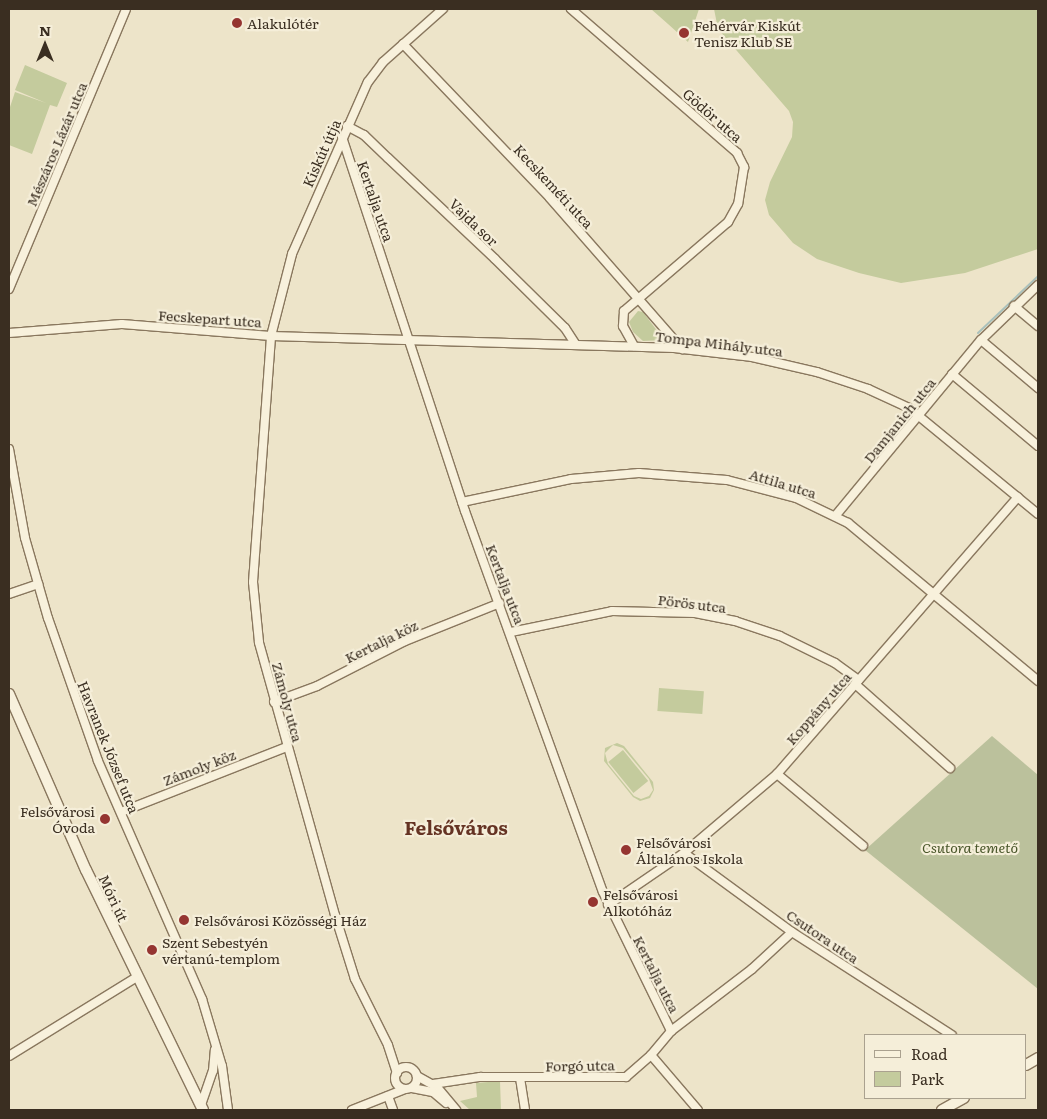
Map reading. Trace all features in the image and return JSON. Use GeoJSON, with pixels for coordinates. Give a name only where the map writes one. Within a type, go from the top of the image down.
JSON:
{"type":"FeatureCollection","features":[{"type":"Feature","properties":{"kind":"main road","name":"Móri út"},"geometry":{"type":"LineString","coordinates":[[9,694],[137,977],[202,1108]]}},
{"type":"Feature","properties":{"kind":"main road"},"geometry":{"type":"LineString","coordinates":[[1027,1064],[1038,1058]]}},
{"type":"Feature","properties":{"kind":"main road"},"geometry":{"type":"LineString","coordinates":[[942,1110],[962,1099]]}},
{"type":"Feature","properties":{"kind":"street","name":"Mészáros Lázár utca"},"geometry":{"type":"LineString","coordinates":[[9,289],[126,9]]}},
{"type":"Feature","properties":{"kind":"street","name":"Kiskút útja"},"geometry":{"type":"LineString","coordinates":[[271,336],[294,249],[342,137],[372,77],[404,44],[443,9]]}},
{"type":"Feature","properties":{"kind":"street","name":"Gödör utca"},"geometry":{"type":"LineString","coordinates":[[571,9],[737,153],[744,167],[738,204],[728,222],[624,312],[622,321],[634,346]]}},
{"type":"Feature","properties":{"kind":"street","name":"Kecskeméti utca"},"geometry":{"type":"LineString","coordinates":[[404,44],[550,198],[682,349]]}},
{"type":"Feature","properties":{"kind":"street","name":"Vajda sor"},"geometry":{"type":"LineString","coordinates":[[347,126],[364,135],[438,205],[565,328],[576,345]]}},
{"type":"Feature","properties":{"kind":"street","name":"Kertalja utca"},"geometry":{"type":"LineString","coordinates":[[342,137],[410,338],[462,502],[511,632],[608,905],[671,1031]]}},
{"type":"Feature","properties":{"kind":"street","name":"Damjanich utca"},"geometry":{"type":"LineString","coordinates":[[836,515],[981,340],[1014,306],[1038,285]]}},
{"type":"Feature","properties":{"kind":"street"},"geometry":{"type":"LineString","coordinates":[[1014,306],[1038,326]]}},
{"type":"Feature","properties":{"kind":"street","name":"Fecskepart utca"},"geometry":{"type":"LineString","coordinates":[[9,333],[107,324],[271,336],[410,338]]}},
{"type":"Feature","properties":{"kind":"street","name":"Zámoly utca"},"geometry":{"type":"LineString","coordinates":[[271,336],[253,596],[256,629],[274,702],[354,979],[393,1058],[396,1077]]}},
{"type":"Feature","properties":{"kind":"street","name":"Tompa Mihály utca"},"geometry":{"type":"LineString","coordinates":[[410,338],[682,349],[759,358],[818,372],[868,389],[919,415],[1018,497],[1037,510]]}},
{"type":"Feature","properties":{"kind":"street"},"geometry":{"type":"LineString","coordinates":[[981,340],[1038,388]]}},
{"type":"Feature","properties":{"kind":"street"},"geometry":{"type":"LineString","coordinates":[[952,374],[1038,446]]}},
{"type":"Feature","properties":{"kind":"street","name":"Havranek József utca"},"geometry":{"type":"LineString","coordinates":[[9,449],[25,538],[38,584],[93,747],[191,972],[226,1084],[228,1110]]}},
{"type":"Feature","properties":{"kind":"street","name":"Attila utca"},"geometry":{"type":"LineString","coordinates":[[462,502],[571,479],[664,474],[727,480],[763,489],[836,515],[1038,681]]}},
{"type":"Feature","properties":{"kind":"street","name":"Koppány utca"},"geometry":{"type":"LineString","coordinates":[[608,905],[684,853],[776,774],[1018,497]]}},
{"type":"Feature","properties":{"kind":"street"},"geometry":{"type":"LineString","coordinates":[[9,594],[38,584]]}},
{"type":"Feature","properties":{"kind":"street","name":"Kertalja köz"},"geometry":{"type":"LineString","coordinates":[[274,702],[317,686],[405,641],[500,603]]}},
{"type":"Feature","properties":{"kind":"street","name":"Pörös utca"},"geometry":{"type":"LineString","coordinates":[[511,632],[612,611],[695,613],[735,621],[788,639],[835,663],[950,768]]}},
{"type":"Feature","properties":{"kind":"street","name":"Zámoly köz"},"geometry":{"type":"LineString","coordinates":[[121,812],[287,747]]}},
{"type":"Feature","properties":{"kind":"street"},"geometry":{"type":"LineString","coordinates":[[776,774],[863,846]]}},
{"type":"Feature","properties":{"kind":"street","name":"Csutora utca"},"geometry":{"type":"LineString","coordinates":[[684,853],[792,932],[950,1034]]}},
{"type":"Feature","properties":{"kind":"street","name":"Forgó utca"},"geometry":{"type":"LineString","coordinates":[[433,1084],[480,1077],[626,1077],[651,1055],[671,1031],[752,969],[792,932]]}},
{"type":"Feature","properties":{"kind":"street"},"geometry":{"type":"LineString","coordinates":[[9,1056],[137,977]]}},
{"type":"Feature","properties":{"kind":"street"},"geometry":{"type":"LineString","coordinates":[[202,1108],[213,1071],[215,1046]]}},
{"type":"Feature","properties":{"kind":"street"},"geometry":{"type":"LineString","coordinates":[[651,1055],[698,1110]]}},
{"type":"Feature","properties":{"kind":"street","name":"Zámoly utca"},"geometry":{"type":"LineString","coordinates":[[393,1058],[417,1076],[433,1084]]}},
{"type":"Feature","properties":{"kind":"street"},"geometry":{"type":"LineString","coordinates":[[393,1110],[388,1096],[396,1077],[406,1068]]}},
{"type":"Feature","properties":{"kind":"street"},"geometry":{"type":"LineString","coordinates":[[408,1088],[417,1076]]}},
{"type":"Feature","properties":{"kind":"street"},"geometry":{"type":"LineString","coordinates":[[396,1077],[408,1088]]}},
{"type":"Feature","properties":{"kind":"street"},"geometry":{"type":"LineString","coordinates":[[520,1078],[525,1110]]}},
{"type":"Feature","properties":{"kind":"street"},"geometry":{"type":"LineString","coordinates":[[433,1084],[455,1110]]}},
{"type":"Feature","properties":{"kind":"street"},"geometry":{"type":"LineString","coordinates":[[352,1110],[408,1088],[433,1092],[455,1110]]}},
{"type":"Feature","properties":{"kind":"green space","name":"Fehérvár Kiskút Tenisz Klub SE"},"geometry":{"type":"Polygon","coordinates":[[[651,9],[699,9],[688,42],[668,24],[651,9]]]}},
{"type":"Feature","properties":{"kind":"green space"},"geometry":{"type":"Polygon","coordinates":[[[714,9],[1038,9],[1038,249],[965,273],[901,283],[859,273],[817,259],[793,243],[769,215],[765,200],[770,182],[792,137],[793,122],[789,111],[718,29],[714,9]]]}},
{"type":"Feature","properties":{"kind":"green space"},"geometry":{"type":"Polygon","coordinates":[[[25,65],[67,83],[57,107],[50,105],[32,154],[9,145],[9,110],[15,92],[46,103],[15,90],[25,65]]]}},
{"type":"Feature","properties":{"kind":"green space"},"geometry":{"type":"Polygon","coordinates":[[[638,311],[643,312],[664,340],[643,341],[633,332],[629,322],[638,311]]]}},
{"type":"Feature","properties":{"kind":"green space"},"geometry":{"type":"Polygon","coordinates":[[[659,688],[704,691],[702,714],[657,711],[659,688]]]}},
{"type":"Feature","properties":{"kind":"green space","name":"Csutora temető"},"geometry":{"type":"Polygon","coordinates":[[[992,736],[1038,775],[1038,989],[865,850],[992,736]]]}},
{"type":"Feature","properties":{"kind":"green space"},"geometry":{"type":"Polygon","coordinates":[[[617,743],[624,746],[653,782],[654,790],[650,798],[640,801],[633,797],[604,761],[605,748],[617,743]],[[613,745],[605,753],[608,764],[634,796],[641,799],[649,796],[653,790],[649,779],[623,748],[613,745]]]}},
{"type":"Feature","properties":{"kind":"green space"},"geometry":{"type":"Polygon","coordinates":[[[623,750],[648,781],[633,793],[608,762],[623,750]]]}},
{"type":"Feature","properties":{"kind":"green space"},"geometry":{"type":"Polygon","coordinates":[[[500,1081],[501,1110],[470,1110],[460,1101],[477,1097],[476,1083],[500,1081]]]}},
{"type":"Feature","properties":{"kind":"waterway"},"geometry":{"type":"LineString","coordinates":[[978,333],[1038,276]]}},
{"type":"Feature","properties":{"kind":"place","name":"Alakulótér"},"geometry":{"type":"Point","coordinates":[237,23]}},
{"type":"Feature","properties":{"kind":"place","name":"Fehérvár Kiskút Tenisz Klub SE"},"geometry":{"type":"Point","coordinates":[684,33]}},
{"type":"Feature","properties":{"kind":"place","name":"Felsővárosi Óvoda"},"geometry":{"type":"Point","coordinates":[105,819]}},
{"type":"Feature","properties":{"kind":"place","name":"Felsővárosi Általános Iskola"},"geometry":{"type":"Point","coordinates":[626,850]}},
{"type":"Feature","properties":{"kind":"place","name":"Felsővárosi Alkotóház"},"geometry":{"type":"Point","coordinates":[593,902]}},
{"type":"Feature","properties":{"kind":"place","name":"Felsővárosi Közösségi Ház"},"geometry":{"type":"Point","coordinates":[184,920]}},
{"type":"Feature","properties":{"kind":"place","name":"Szent Sebestyén vértanú-templom"},"geometry":{"type":"Point","coordinates":[152,950]}},
{"type":"Feature","properties":{"kind":"district","name":"Felsőváros"},"geometry":{"type":"Point","coordinates":[456,828]}}]}
